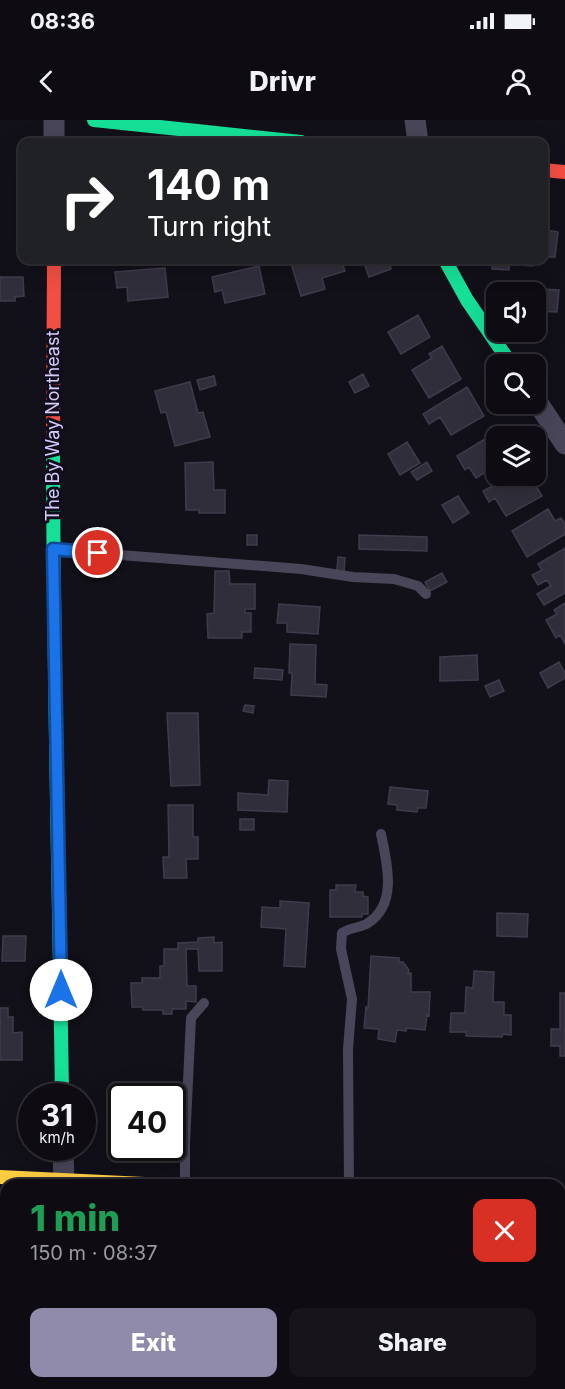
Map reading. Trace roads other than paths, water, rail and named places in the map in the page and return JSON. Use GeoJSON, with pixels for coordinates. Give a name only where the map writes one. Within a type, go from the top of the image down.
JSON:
{"type":"FeatureCollection","features":[{"type":"Feature","properties":{"kind":"street"},"geometry":{"type":"LineString","coordinates":[[54,120],[54,138]]}},
{"type":"Feature","properties":{"kind":"street"},"geometry":{"type":"LineString","coordinates":[[94,120],[212,126],[279,138]]}},
{"type":"Feature","properties":{"kind":"street"},"geometry":{"type":"LineString","coordinates":[[415,120],[417,138]]}},
{"type":"Feature","properties":{"kind":"street"},"geometry":{"type":"LineString","coordinates":[[548,170],[565,172]]}},
{"type":"Feature","properties":{"kind":"street","name":"The By Way Northeast"},"geometry":{"type":"LineString","coordinates":[[54,264],[53,549],[62,1083]]}},
{"type":"Feature","properties":{"kind":"street"},"geometry":{"type":"LineString","coordinates":[[447,264],[467,300],[504,354]]}},
{"type":"Feature","properties":{"kind":"street"},"geometry":{"type":"LineString","coordinates":[[545,414],[565,444]]}},
{"type":"Feature","properties":{"kind":"street"},"geometry":{"type":"LineString","coordinates":[[63,1161],[63,1179]]}},
{"type":"Feature","properties":{"kind":"street"},"geometry":{"type":"LineString","coordinates":[[0,1177],[21,1179]]}},
{"type":"Feature","properties":{"kind":"lane"},"geometry":{"type":"LineString","coordinates":[[53,549],[301,569],[353,577],[394,579],[418,586],[426,594]]}},
{"type":"Feature","properties":{"kind":"lane"},"geometry":{"type":"LineString","coordinates":[[349,1179],[348,1049],[352,999],[341,949],[342,933],[350,928],[367,925],[385,903],[388,867],[381,834]]}},
{"type":"Feature","properties":{"kind":"lane"},"geometry":{"type":"LineString","coordinates":[[184,1179],[192,1018],[204,1003]]}}]}
